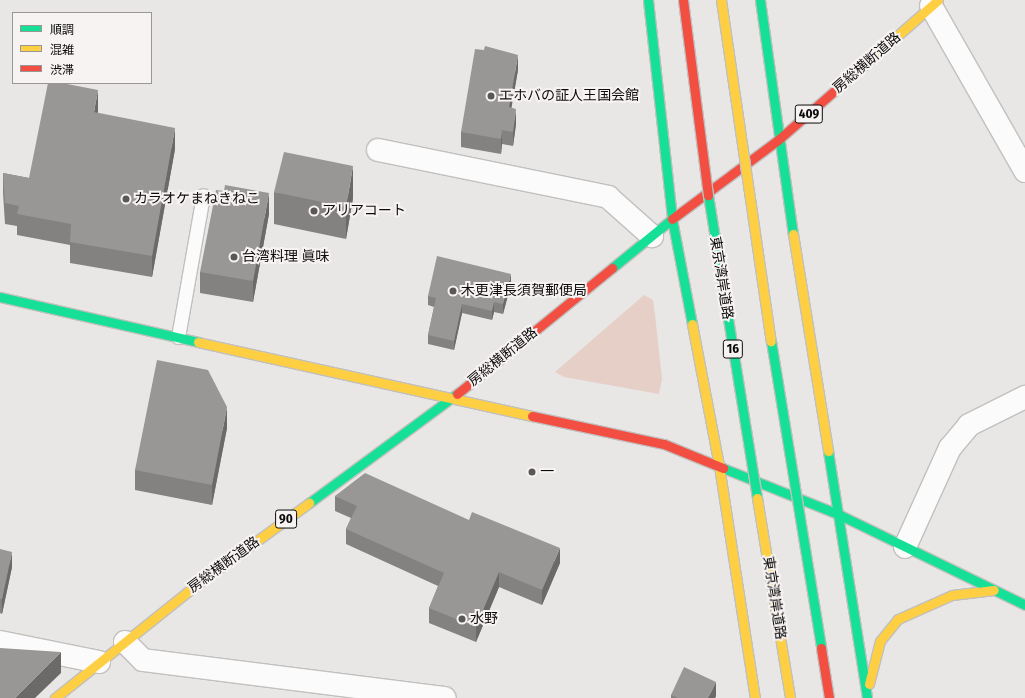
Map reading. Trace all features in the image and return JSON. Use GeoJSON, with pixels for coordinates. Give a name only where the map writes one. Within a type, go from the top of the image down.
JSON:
{"type":"FeatureCollection","features":[{"type":"Feature","properties":{"kind":"main road"},"geometry":{"type":"LineString","coordinates":[[648,0],[672,219],[719,466],[755,698]]}},
{"type":"Feature","properties":{"kind":"main road","name":"東京湾岸道路"},"geometry":{"type":"LineString","coordinates":[[683,0],[703,167],[790,698]]}},
{"type":"Feature","properties":{"kind":"main road"},"geometry":{"type":"LineString","coordinates":[[721,0],[741,152],[829,698]]}},
{"type":"Feature","properties":{"kind":"main road"},"geometry":{"type":"LineString","coordinates":[[760,0],[778,140],[867,698]]}},
{"type":"Feature","properties":{"kind":"main road","name":"房総横断道路"},"geometry":{"type":"LineString","coordinates":[[55,698],[196,585],[450,399],[672,219],[778,140],[935,3]]}},
{"type":"Feature","properties":{"kind":"main road"},"geometry":{"type":"LineString","coordinates":[[0,297],[450,399],[664,444],[838,514],[1025,605]]}},
{"type":"Feature","properties":{"kind":"main road"},"geometry":{"type":"LineString","coordinates":[[867,698],[871,667],[880,641],[898,619],[952,595],[994,590]]}},
{"type":"Feature","properties":{"kind":"street"},"geometry":{"type":"LineString","coordinates":[[935,3],[1025,171]]}},
{"type":"Feature","properties":{"kind":"street"},"geometry":{"type":"LineString","coordinates":[[378,150],[608,197],[652,236]]}},
{"type":"Feature","properties":{"kind":"street"},"geometry":{"type":"LineString","coordinates":[[905,547],[950,448],[969,425],[1025,396]]}},
{"type":"Feature","properties":{"kind":"street"},"geometry":{"type":"LineString","coordinates":[[0,642],[99,662]]}},
{"type":"Feature","properties":{"kind":"street"},"geometry":{"type":"LineString","coordinates":[[125,642],[143,660],[375,693],[445,698]]}},
{"type":"Feature","properties":{"kind":"lane"},"geometry":{"type":"LineString","coordinates":[[178,337],[203,195]]}},
{"type":"Feature","properties":{"kind":"shaded area"},"geometry":{"type":"Polygon","coordinates":[[[644,295],[653,300],[662,379],[659,394],[564,377],[555,372],[644,295]]]}},
{"type":"Feature","properties":{"kind":"building","name":"エホバの証人王国会館"},"geometry":{"type":"Polygon","coordinates":[[[485,46],[518,55],[509,107],[516,109],[513,132],[502,130],[501,139],[461,132],[475,49],[484,50],[485,46]]]}},
{"type":"Feature","properties":{"kind":"building"},"geometry":{"type":"Polygon","coordinates":[[[48,84],[67,84],[98,90],[94,112],[175,128],[152,256],[70,242],[71,224],[17,214],[19,206],[5,203],[3,173],[29,178],[48,84]]]}},
{"type":"Feature","properties":{"kind":"building"},"geometry":{"type":"Polygon","coordinates":[[[284,152],[353,166],[346,207],[274,192],[284,152]]]}},
{"type":"Feature","properties":{"kind":"building","name":"台湾料理 眞味"},"geometry":{"type":"Polygon","coordinates":[[[225,185],[269,193],[253,281],[200,272],[216,190],[224,191],[225,185]]]}},
{"type":"Feature","properties":{"kind":"building"},"geometry":{"type":"Polygon","coordinates":[[[437,256],[511,274],[503,304],[494,302],[492,311],[462,304],[454,341],[428,335],[436,298],[428,296],[437,256]]]}},
{"type":"Feature","properties":{"kind":"building"},"geometry":{"type":"Polygon","coordinates":[[[157,360],[208,370],[227,407],[212,485],[135,470],[157,360]]]}},
{"type":"Feature","properties":{"kind":"building"},"geometry":{"type":"Polygon","coordinates":[[[365,473],[469,520],[472,512],[560,548],[542,590],[499,572],[476,627],[429,608],[444,573],[346,529],[357,506],[335,496],[365,473]]]}},
{"type":"Feature","properties":{"kind":"building"},"geometry":{"type":"Polygon","coordinates":[[[0,549],[12,552],[2,599],[0,599],[0,549]]]}},
{"type":"Feature","properties":{"kind":"building"},"geometry":{"type":"Polygon","coordinates":[[[0,648],[61,652],[15,698],[0,698],[0,648]]]}},
{"type":"Feature","properties":{"kind":"building"},"geometry":{"type":"Polygon","coordinates":[[[684,667],[716,682],[708,698],[678,698],[671,695],[684,667]]]}},
{"type":"Feature","properties":{"kind":"traffic: fast"},"geometry":{"type":"LineString","coordinates":[[648,0],[672,219],[692,324]]}},
{"type":"Feature","properties":{"kind":"traffic: fast"},"geometry":{"type":"LineString","coordinates":[[760,0],[793,234]]}},
{"type":"Feature","properties":{"kind":"traffic: fast"},"geometry":{"type":"LineString","coordinates":[[708,195],[757,498]]}},
{"type":"Feature","properties":{"kind":"traffic: fast"},"geometry":{"type":"LineString","coordinates":[[612,268],[672,219]]}},
{"type":"Feature","properties":{"kind":"traffic: fast"},"geometry":{"type":"LineString","coordinates":[[0,297],[198,342]]}},
{"type":"Feature","properties":{"kind":"traffic: fast"},"geometry":{"type":"LineString","coordinates":[[771,341],[821,648]]}},
{"type":"Feature","properties":{"kind":"traffic: fast"},"geometry":{"type":"LineString","coordinates":[[309,503],[457,394]]}},
{"type":"Feature","properties":{"kind":"traffic: fast"},"geometry":{"type":"LineString","coordinates":[[828,451],[867,698]]}},
{"type":"Feature","properties":{"kind":"traffic: fast"},"geometry":{"type":"LineString","coordinates":[[723,468],[838,514],[1025,605]]}},
{"type":"Feature","properties":{"kind":"traffic: slow"},"geometry":{"type":"LineString","coordinates":[[721,0],[771,341]]}},
{"type":"Feature","properties":{"kind":"traffic: slow"},"geometry":{"type":"LineString","coordinates":[[856,72],[938,0]]}},
{"type":"Feature","properties":{"kind":"traffic: slow"},"geometry":{"type":"LineString","coordinates":[[793,234],[828,451]]}},
{"type":"Feature","properties":{"kind":"traffic: slow"},"geometry":{"type":"LineString","coordinates":[[692,324],[719,466],[755,698]]}},
{"type":"Feature","properties":{"kind":"traffic: slow"},"geometry":{"type":"LineString","coordinates":[[198,342],[532,416]]}},
{"type":"Feature","properties":{"kind":"traffic: slow"},"geometry":{"type":"LineString","coordinates":[[757,498],[790,698]]}},
{"type":"Feature","properties":{"kind":"traffic: slow"},"geometry":{"type":"LineString","coordinates":[[55,698],[196,585],[309,503]]}},
{"type":"Feature","properties":{"kind":"traffic: slow"},"geometry":{"type":"LineString","coordinates":[[869,684],[880,641],[898,619],[952,595],[994,590]]}},
{"type":"Feature","properties":{"kind":"traffic: jam"},"geometry":{"type":"LineString","coordinates":[[683,0],[708,195]]}},
{"type":"Feature","properties":{"kind":"traffic: jam"},"geometry":{"type":"LineString","coordinates":[[672,219],[778,140],[856,72]]}},
{"type":"Feature","properties":{"kind":"traffic: jam"},"geometry":{"type":"LineString","coordinates":[[457,394],[612,268]]}},
{"type":"Feature","properties":{"kind":"traffic: jam"},"geometry":{"type":"LineString","coordinates":[[532,416],[664,444],[723,468]]}},
{"type":"Feature","properties":{"kind":"traffic: jam"},"geometry":{"type":"LineString","coordinates":[[821,648],[829,698]]}},
{"type":"Feature","properties":{"kind":"place","name":"エホバの証人王国会館"},"geometry":{"type":"Point","coordinates":[491,96]}},
{"type":"Feature","properties":{"kind":"place","name":"カラオケまねきねこ"},"geometry":{"type":"Point","coordinates":[126,199]}},
{"type":"Feature","properties":{"kind":"place","name":"アリアコート"},"geometry":{"type":"Point","coordinates":[314,211]}},
{"type":"Feature","properties":{"kind":"place","name":"台湾料理 眞味"},"geometry":{"type":"Point","coordinates":[234,257]}},
{"type":"Feature","properties":{"kind":"place","name":"木更津長須賀郵便局"},"geometry":{"type":"Point","coordinates":[453,291]}},
{"type":"Feature","properties":{"kind":"place","name":"一"},"geometry":{"type":"Point","coordinates":[532,472]}},
{"type":"Feature","properties":{"kind":"place","name":"水野"},"geometry":{"type":"Point","coordinates":[462,619]}}]}
